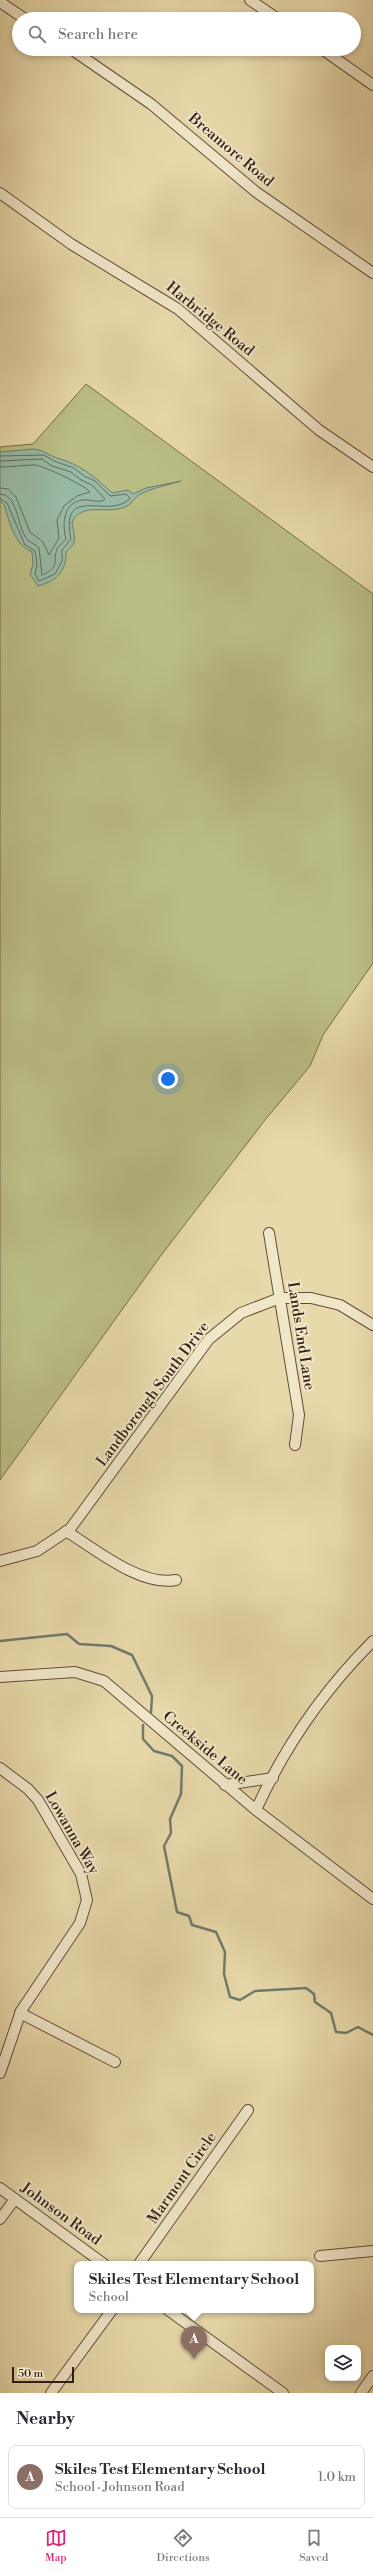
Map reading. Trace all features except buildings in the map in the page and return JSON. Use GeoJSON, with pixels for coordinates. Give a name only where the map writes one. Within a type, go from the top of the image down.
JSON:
{"type":"FeatureCollection","features":[{"type":"Feature","properties":{"kind":"street"},"geometry":{"type":"LineString","coordinates":[[250,0],[268,12]]}},
{"type":"Feature","properties":{"kind":"street"},"geometry":{"type":"LineString","coordinates":[[0,2],[15,12]]}},
{"type":"Feature","properties":{"kind":"street","name":"Breamore Road"},"geometry":{"type":"LineString","coordinates":[[81,56],[151,104],[256,192],[373,272]]}},
{"type":"Feature","properties":{"kind":"street"},"geometry":{"type":"LineString","coordinates":[[332,56],[373,86]]}},
{"type":"Feature","properties":{"kind":"street","name":"Harbridge Road"},"geometry":{"type":"LineString","coordinates":[[0,193],[58,236],[153,292],[194,321],[319,430],[373,467]]}},
{"type":"Feature","properties":{"kind":"street","name":"Lands End Lane"},"geometry":{"type":"LineString","coordinates":[[269,1233],[299,1415],[295,1445]]}},
{"type":"Feature","properties":{"kind":"street","name":"Landborough South Drive"},"geometry":{"type":"LineString","coordinates":[[0,1561],[37,1551],[66,1531],[77,1520],[209,1339],[241,1313],[280,1298],[303,1297],[329,1302],[350,1310],[373,1325]]}},
{"type":"Feature","properties":{"kind":"street"},"geometry":{"type":"LineString","coordinates":[[66,1531],[142,1577],[161,1581],[176,1580]]}},
{"type":"Feature","properties":{"kind":"street"},"geometry":{"type":"LineString","coordinates":[[256,1810],[273,1778],[328,1690],[373,1640]]}},
{"type":"Feature","properties":{"kind":"street","name":"Creekside Lane"},"geometry":{"type":"LineString","coordinates":[[0,1677],[75,1672],[98,1678],[111,1686],[256,1810],[373,1899]]}},
{"type":"Feature","properties":{"kind":"street","name":"Lowanna Way"},"geometry":{"type":"LineString","coordinates":[[0,1768],[28,1789],[38,1800],[80,1870],[87,1892],[85,1912],[80,1923],[20,2013],[0,2073]]}},
{"type":"Feature","properties":{"kind":"street"},"geometry":{"type":"LineString","coordinates":[[225,1785],[273,1778]]}},
{"type":"Feature","properties":{"kind":"street"},"geometry":{"type":"LineString","coordinates":[[20,2013],[115,2062]]}},
{"type":"Feature","properties":{"kind":"street","name":"Marmont Circle"},"geometry":{"type":"LineString","coordinates":[[141,2261],[248,2110]]}},
{"type":"Feature","properties":{"kind":"street","name":"Johnson Road"},"geometry":{"type":"LineString","coordinates":[[0,2188],[100,2261]]}},
{"type":"Feature","properties":{"kind":"street"},"geometry":{"type":"LineString","coordinates":[[0,2219],[15,2199]]}},
{"type":"Feature","properties":{"kind":"street"},"geometry":{"type":"LineString","coordinates":[[320,2256],[373,2251]]}},
{"type":"Feature","properties":{"kind":"street"},"geometry":{"type":"LineString","coordinates":[[51,2393],[110,2313]]}},
{"type":"Feature","properties":{"kind":"street"},"geometry":{"type":"LineString","coordinates":[[172,2313],[283,2393]]}},
{"type":"Feature","properties":{"kind":"street"},"geometry":{"type":"LineString","coordinates":[[360,2393],[373,2376]]}},
{"type":"Feature","properties":{"kind":"green space"},"geometry":{"type":"Polygon","coordinates":[[[86,384],[373,594],[373,963],[323,1035],[310,1066],[265,1120],[162,1254],[0,1480],[0,447],[33,444],[86,384]]]}},
{"type":"Feature","properties":{"kind":"water"},"geometry":{"type":"Polygon","coordinates":[[[34,449],[80,467],[93,476],[112,493],[128,490],[133,494],[146,488],[181,481],[137,496],[129,505],[125,507],[110,510],[89,510],[77,516],[72,522],[75,538],[74,542],[66,552],[66,559],[62,570],[59,575],[50,582],[38,586],[30,574],[33,564],[32,552],[26,549],[17,539],[4,505],[0,501],[0,452],[34,449]]]}},
{"type":"Feature","properties":{"kind":"waterway"},"geometry":{"type":"LineString","coordinates":[[0,1641],[67,1634],[79,1644],[111,1646],[132,1655],[152,1696],[151,1712]]}},
{"type":"Feature","properties":{"kind":"waterway"},"geometry":{"type":"LineString","coordinates":[[143,1725],[143,1739],[154,1751],[172,1756],[182,1766],[181,1794],[170,1819],[171,1833],[164,1846],[177,1912],[189,1916],[192,1925],[216,1932],[225,1952],[224,1974],[230,1997],[240,2000],[255,1991],[306,1988],[314,1994],[315,2002],[331,2013],[336,2032],[346,2033],[358,2027],[373,2035]]}},
{"type":"Feature","properties":{"kind":"place","name":"Skiles Test Elementary School"},"geometry":{"type":"Point","coordinates":[194,2359]}}]}
